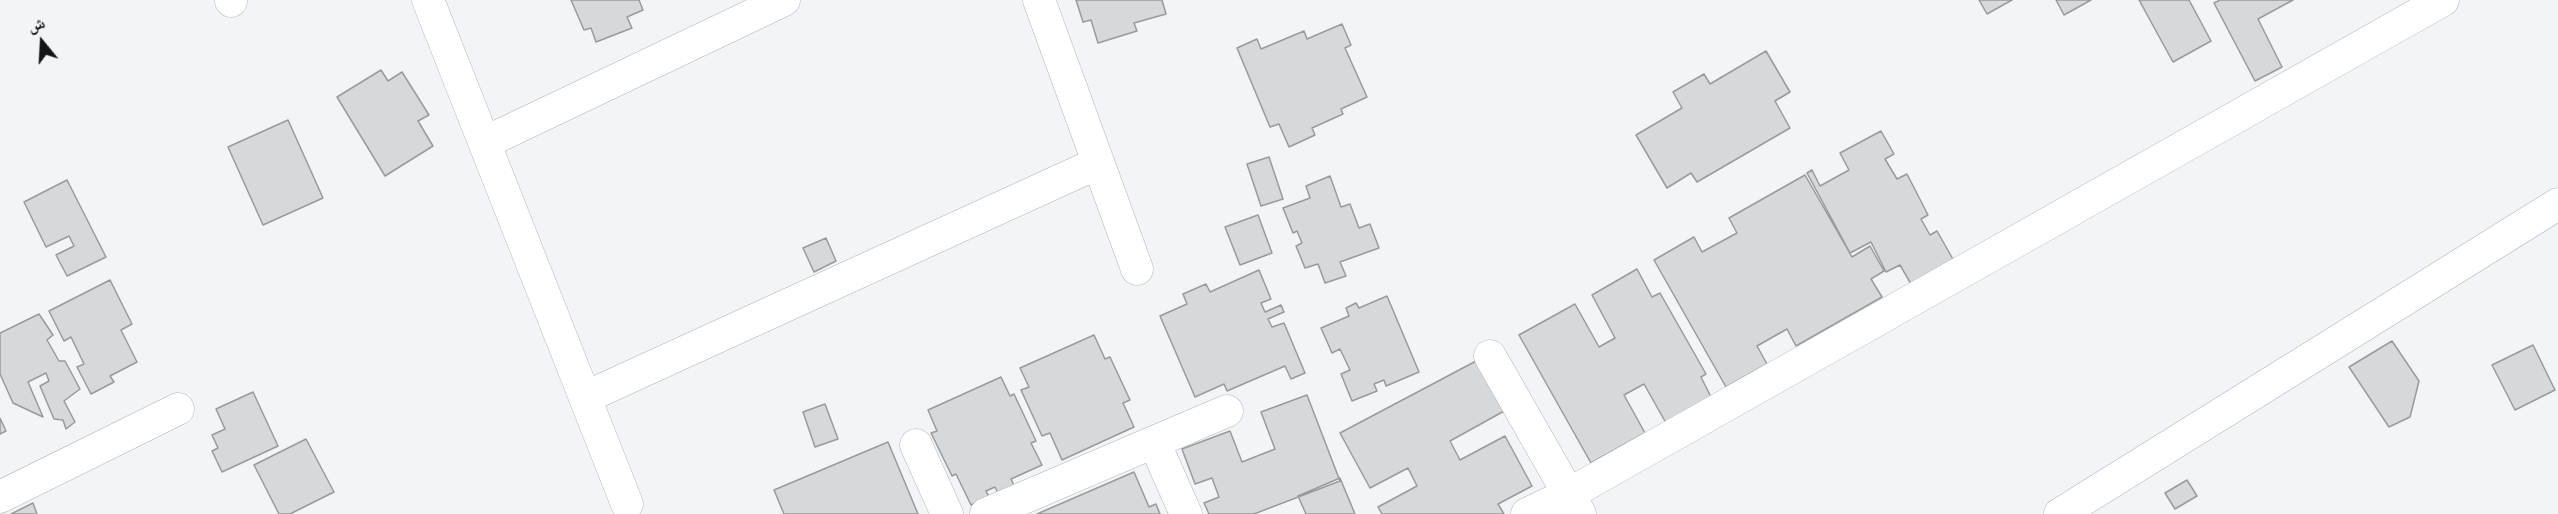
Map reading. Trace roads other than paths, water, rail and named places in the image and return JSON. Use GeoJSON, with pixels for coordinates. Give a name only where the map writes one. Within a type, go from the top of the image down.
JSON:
{"type":"FeatureCollection","features":[{"type":"Feature","properties":{"kind":"street"},"geometry":{"type":"LineString","coordinates":[[428,0],[627,504]]}},
{"type":"Feature","properties":{"kind":"street"},"geometry":{"type":"LineString","coordinates":[[486,142],[784,0]]}},
{"type":"Feature","properties":{"kind":"street"},"geometry":{"type":"LineString","coordinates":[[1039,0],[1137,269]]}},
{"type":"Feature","properties":{"kind":"street"},"geometry":{"type":"LineString","coordinates":[[1527,514],[1574,504],[2443,0]]}},
{"type":"Feature","properties":{"kind":"street"},"geometry":{"type":"LineString","coordinates":[[586,398],[1098,163]]}},
{"type":"Feature","properties":{"kind":"street"},"geometry":{"type":"LineString","coordinates":[[2060,514],[2558,204]]}},
{"type":"Feature","properties":{"kind":"street"},"geometry":{"type":"LineString","coordinates":[[1490,356],[1574,504]]}},
{"type":"Feature","properties":{"kind":"street"},"geometry":{"type":"LineString","coordinates":[[0,497],[178,409]]}},
{"type":"Feature","properties":{"kind":"street"},"geometry":{"type":"LineString","coordinates":[[986,514],[1227,411]]}},
{"type":"Feature","properties":{"kind":"street"},"geometry":{"type":"LineString","coordinates":[[1154,442],[1186,514]]}},
{"type":"Feature","properties":{"kind":"street"},"geometry":{"type":"LineString","coordinates":[[916,445],[947,514]]}}]}
